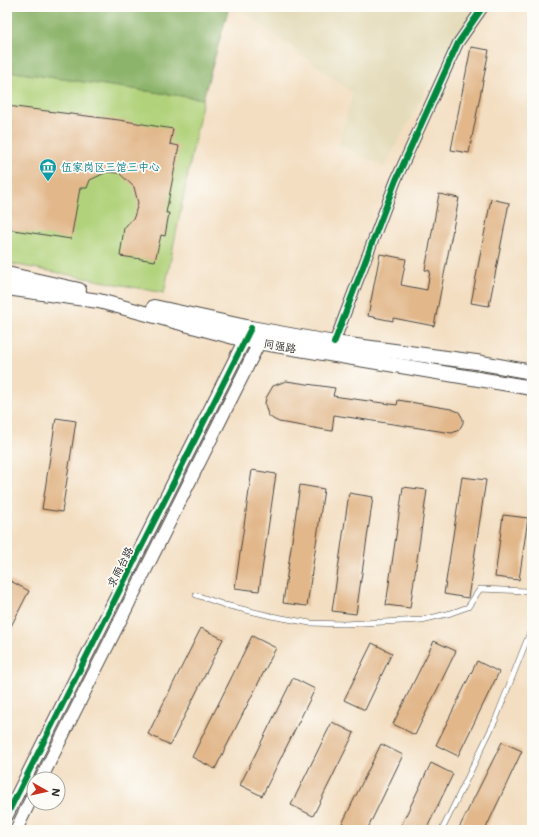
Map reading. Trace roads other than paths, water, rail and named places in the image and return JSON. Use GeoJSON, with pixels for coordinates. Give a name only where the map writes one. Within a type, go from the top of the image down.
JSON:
{"type":"FeatureCollection","features":[{"type":"Feature","properties":{"kind":"main road","name":"同强路"},"geometry":{"type":"LineString","coordinates":[[7,274],[248,334]]}},
{"type":"Feature","properties":{"kind":"main road","name":"同强路"},"geometry":{"type":"LineString","coordinates":[[7,288],[99,301],[248,334],[532,388]]}},
{"type":"Feature","properties":{"kind":"main road","name":"同强路"},"geometry":{"type":"LineString","coordinates":[[263,337],[334,343],[476,362],[532,372]]}},
{"type":"Feature","properties":{"kind":"street"},"geometry":{"type":"LineString","coordinates":[[334,343],[396,180],[458,43],[483,7]]}},
{"type":"Feature","properties":{"kind":"street","name":"求雨台路"},"geometry":{"type":"LineString","coordinates":[[7,815],[248,334]]}},
{"type":"Feature","properties":{"kind":"street"},"geometry":{"type":"LineString","coordinates":[[45,771],[263,337]]}},
{"type":"Feature","properties":{"kind":"street"},"geometry":{"type":"LineString","coordinates":[[16,830],[26,809]]}},
{"type":"Feature","properties":{"kind":"lane"},"geometry":{"type":"LineString","coordinates":[[196,595],[225,605],[271,616],[310,623],[344,624],[422,620],[451,613],[468,607],[480,589],[530,590],[532,597]]}},
{"type":"Feature","properties":{"kind":"lane"},"geometry":{"type":"LineString","coordinates":[[442,830],[495,721],[532,627]]}},
{"type":"Feature","properties":{"kind":"place","name":"伍家岗区三馆三中心"},"geometry":{"type":"Point","coordinates":[48,182]}}]}
